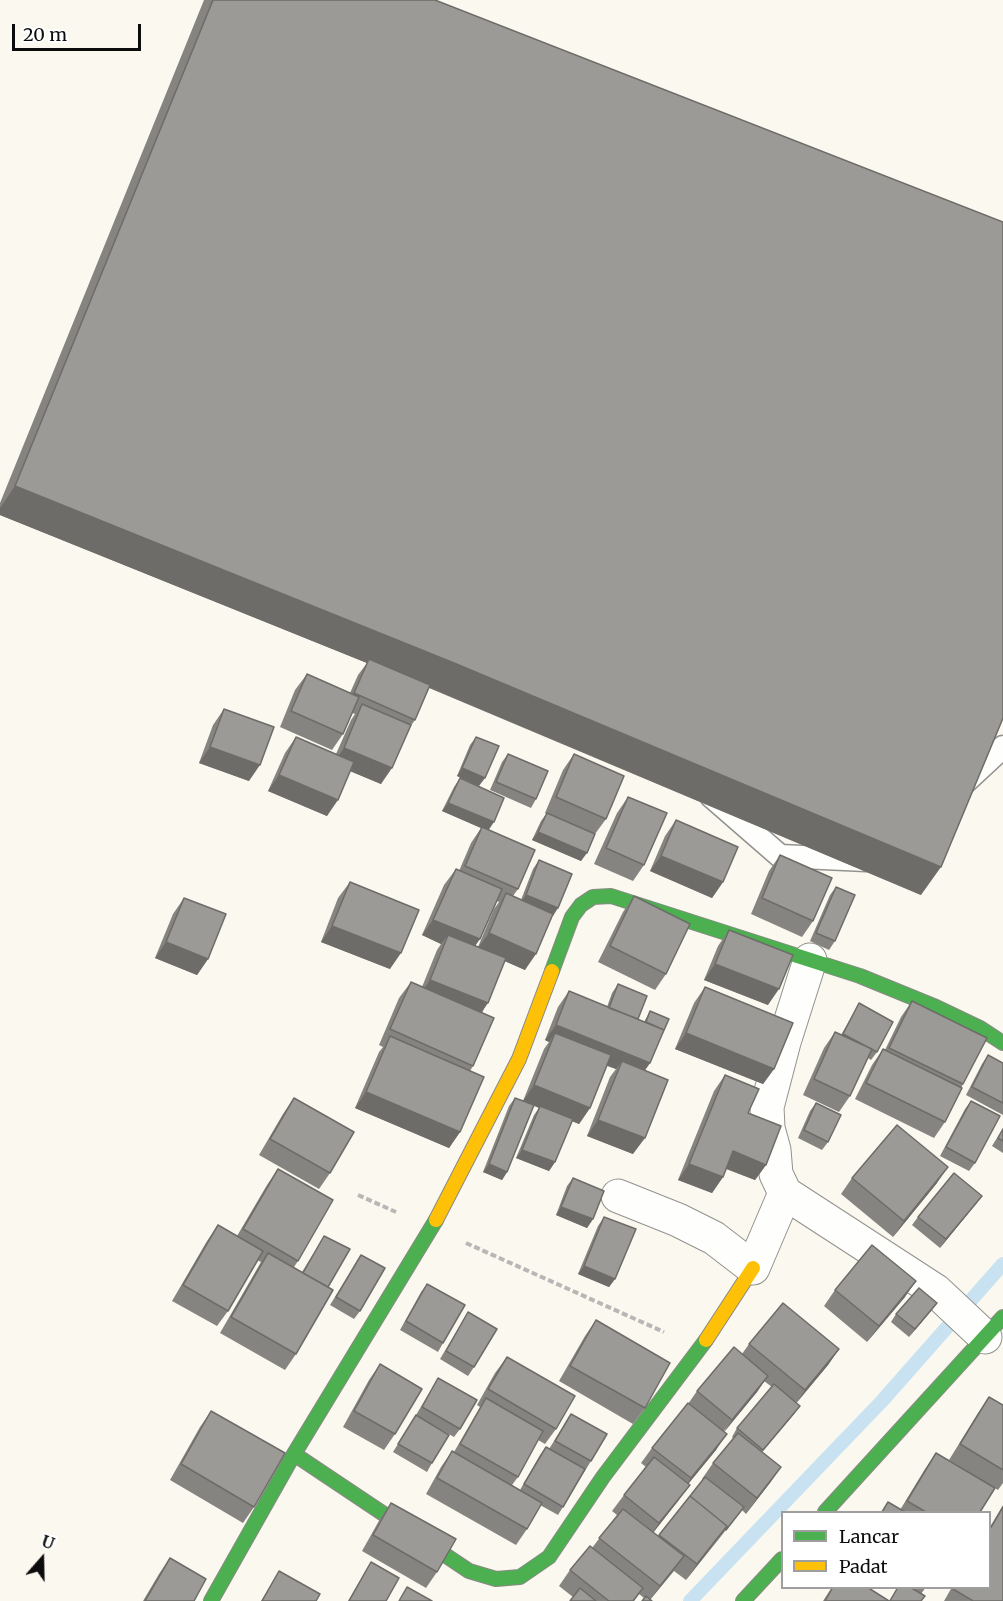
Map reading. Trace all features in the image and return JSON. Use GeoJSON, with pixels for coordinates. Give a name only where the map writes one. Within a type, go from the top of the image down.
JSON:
{"type":"FeatureCollection","features":[{"type":"Feature","properties":{"kind":"street"},"geometry":{"type":"LineString","coordinates":[[211,1601],[294,1454],[432,1228],[519,1059],[572,917],[581,905],[593,897],[611,896],[860,976],[936,1007],[980,1028],[1003,1043]]}},
{"type":"Feature","properties":{"kind":"street"},"geometry":{"type":"LineString","coordinates":[[810,960],[784,1042],[767,1107],[768,1128],[774,1150],[776,1174],[785,1193],[994,1327],[826,1511]]}},
{"type":"Feature","properties":{"kind":"street"},"geometry":{"type":"LineString","coordinates":[[294,1454],[469,1571],[496,1579],[520,1577],[549,1557],[603,1478],[701,1348],[753,1268],[785,1193]]}},
{"type":"Feature","properties":{"kind":"street"},"geometry":{"type":"LineString","coordinates":[[618,1196],[678,1220],[714,1238],[753,1268]]}},
{"type":"Feature","properties":{"kind":"street"},"geometry":{"type":"LineString","coordinates":[[743,1601],[781,1561]]}},
{"type":"Feature","properties":{"kind":"lane"},"geometry":{"type":"LineString","coordinates":[[948,797],[1003,747]]}},
{"type":"Feature","properties":{"kind":"lane"},"geometry":{"type":"LineString","coordinates":[[697,784],[780,856],[880,860],[889,852]]}},
{"type":"Feature","properties":{"kind":"path"},"geometry":{"type":"LineString","coordinates":[[358,1195],[701,1348]]}},
{"type":"Feature","properties":{"kind":"building"},"geometry":{"type":"Polygon","coordinates":[[[213,0],[435,0],[1003,222],[1003,718],[941,867],[454,663],[15,486],[213,0]]]}},
{"type":"Feature","properties":{"kind":"building"},"geometry":{"type":"Polygon","coordinates":[[[369,659],[430,685],[415,720],[354,693],[369,659]]]}},
{"type":"Feature","properties":{"kind":"building"},"geometry":{"type":"Polygon","coordinates":[[[307,674],[359,697],[343,734],[291,711],[307,674]]]}},
{"type":"Feature","properties":{"kind":"building"},"geometry":{"type":"Polygon","coordinates":[[[362,704],[411,725],[392,768],[344,748],[362,704]]]}},
{"type":"Feature","properties":{"kind":"building"},"geometry":{"type":"Polygon","coordinates":[[[224,709],[274,727],[260,765],[210,747],[224,709]]]}},
{"type":"Feature","properties":{"kind":"building"},"geometry":{"type":"Polygon","coordinates":[[[296,737],[354,762],[338,800],[279,775],[296,737]]]}},
{"type":"Feature","properties":{"kind":"building"},"geometry":{"type":"Polygon","coordinates":[[[476,737],[499,746],[485,778],[462,768],[476,737]]]}},
{"type":"Feature","properties":{"kind":"building"},"geometry":{"type":"Polygon","coordinates":[[[508,754],[548,771],[536,799],[496,782],[508,754]]]}},
{"type":"Feature","properties":{"kind":"building"},"geometry":{"type":"Polygon","coordinates":[[[574,754],[624,776],[606,819],[556,797],[574,754]]]}},
{"type":"Feature","properties":{"kind":"building"},"geometry":{"type":"Polygon","coordinates":[[[460,778],[504,798],[494,822],[448,803],[460,778]]]}},
{"type":"Feature","properties":{"kind":"building"},"geometry":{"type":"Polygon","coordinates":[[[628,797],[667,813],[644,865],[606,848],[628,797]]]}},
{"type":"Feature","properties":{"kind":"building"},"geometry":{"type":"Polygon","coordinates":[[[547,813],[595,834],[587,853],[538,832],[547,813]]]}},
{"type":"Feature","properties":{"kind":"building"},"geometry":{"type":"Polygon","coordinates":[[[676,820],[738,847],[723,882],[661,856],[676,820]]]}},
{"type":"Feature","properties":{"kind":"building"},"geometry":{"type":"Polygon","coordinates":[[[482,827],[535,850],[518,889],[465,866],[482,827]]]}},
{"type":"Feature","properties":{"kind":"building"},"geometry":{"type":"Polygon","coordinates":[[[780,855],[832,878],[813,921],[762,898],[780,855]]]}},
{"type":"Feature","properties":{"kind":"building"},"geometry":{"type":"Polygon","coordinates":[[[539,860],[572,874],[558,908],[526,895],[539,860]]]}},
{"type":"Feature","properties":{"kind":"building"},"geometry":{"type":"Polygon","coordinates":[[[456,869],[502,889],[480,939],[433,920],[456,869]]]}},
{"type":"Feature","properties":{"kind":"building"},"geometry":{"type":"Polygon","coordinates":[[[350,882],[419,910],[401,953],[332,926],[350,882]]]}},
{"type":"Feature","properties":{"kind":"building"},"geometry":{"type":"Polygon","coordinates":[[[836,887],[855,895],[835,941],[816,933],[836,887]]]}},
{"type":"Feature","properties":{"kind":"building"},"geometry":{"type":"Polygon","coordinates":[[[506,893],[553,914],[536,954],[489,933],[506,893]]]}},
{"type":"Feature","properties":{"kind":"building"},"geometry":{"type":"Polygon","coordinates":[[[634,896],[690,924],[666,974],[610,946],[634,896]]]}},
{"type":"Feature","properties":{"kind":"building"},"geometry":{"type":"Polygon","coordinates":[[[184,898],[226,914],[208,959],[166,942],[184,898]]]}},
{"type":"Feature","properties":{"kind":"building"},"geometry":{"type":"Polygon","coordinates":[[[729,930],[793,955],[779,989],[715,964],[729,930]]]}},
{"type":"Feature","properties":{"kind":"building"},"geometry":{"type":"Polygon","coordinates":[[[448,935],[506,958],[488,1003],[430,980],[448,935]]]}},
{"type":"Feature","properties":{"kind":"building"},"geometry":{"type":"Polygon","coordinates":[[[411,982],[494,1018],[473,1066],[390,1029],[411,982]]]}},
{"type":"Feature","properties":{"kind":"building"},"geometry":{"type":"Polygon","coordinates":[[[618,984],[647,996],[638,1019],[609,1008],[618,984]]]}},
{"type":"Feature","properties":{"kind":"building"},"geometry":{"type":"Polygon","coordinates":[[[705,987],[793,1023],[774,1069],[686,1033],[705,987]]]}},
{"type":"Feature","properties":{"kind":"building"},"geometry":{"type":"Polygon","coordinates":[[[569,991],[664,1030],[650,1063],[556,1025],[569,991]]]}},
{"type":"Feature","properties":{"kind":"building"},"geometry":{"type":"Polygon","coordinates":[[[912,1001],[987,1038],[963,1084],[889,1048],[912,1001]]]}},
{"type":"Feature","properties":{"kind":"building"},"geometry":{"type":"Polygon","coordinates":[[[859,1003],[893,1022],[877,1052],[843,1034],[859,1003]]]}},
{"type":"Feature","properties":{"kind":"building"},"geometry":{"type":"Polygon","coordinates":[[[650,1011],[669,1019],[661,1037],[664,1030],[646,1022],[650,1011]]]}},
{"type":"Feature","properties":{"kind":"building"},"geometry":{"type":"Polygon","coordinates":[[[835,1032],[872,1049],[850,1096],[814,1079],[835,1032]]]}},
{"type":"Feature","properties":{"kind":"building"},"geometry":{"type":"Polygon","coordinates":[[[555,1033],[611,1055],[590,1108],[534,1085],[555,1033]]]}},
{"type":"Feature","properties":{"kind":"building"},"geometry":{"type":"Polygon","coordinates":[[[390,1036],[484,1077],[460,1132],[366,1092],[390,1036]]]}},
{"type":"Feature","properties":{"kind":"building"},"geometry":{"type":"Polygon","coordinates":[[[883,1049],[962,1088],[945,1122],[866,1083],[883,1049]]]}},
{"type":"Feature","properties":{"kind":"building"},"geometry":{"type":"Polygon","coordinates":[[[988,1055],[1003,1063],[1003,1103],[972,1087],[988,1055]]]}},
{"type":"Feature","properties":{"kind":"building"},"geometry":{"type":"Polygon","coordinates":[[[622,1061],[668,1080],[645,1138],[598,1120],[622,1061]]]}},
{"type":"Feature","properties":{"kind":"building"},"geometry":{"type":"Polygon","coordinates":[[[725,1075],[759,1089],[748,1113],[781,1126],[766,1165],[733,1151],[723,1177],[689,1164],[725,1075]]]}},
{"type":"Feature","properties":{"kind":"building"},"geometry":{"type":"Polygon","coordinates":[[[294,1098],[354,1132],[330,1173],[270,1139],[294,1098]]]}},
{"type":"Feature","properties":{"kind":"building"},"geometry":{"type":"Polygon","coordinates":[[[515,1098],[534,1105],[507,1172],[489,1164],[515,1098]]]}},
{"type":"Feature","properties":{"kind":"building"},"geometry":{"type":"Polygon","coordinates":[[[971,1101],[1000,1116],[975,1163],[946,1147],[971,1101]]]}},
{"type":"Feature","properties":{"kind":"building"},"geometry":{"type":"Polygon","coordinates":[[[816,1103],[841,1115],[828,1142],[804,1130],[816,1103]]]}},
{"type":"Feature","properties":{"kind":"building"},"geometry":{"type":"Polygon","coordinates":[[[540,1106],[573,1119],[555,1162],[522,1150],[540,1106]]]}},
{"type":"Feature","properties":{"kind":"building"},"geometry":{"type":"Polygon","coordinates":[[[897,1125],[948,1167],[904,1221],[852,1178],[897,1125]]]}},
{"type":"Feature","properties":{"kind":"building"},"geometry":{"type":"Polygon","coordinates":[[[1003,1129],[1003,1141],[998,1138],[1003,1129]]]}},
{"type":"Feature","properties":{"kind":"building"},"geometry":{"type":"Polygon","coordinates":[[[278,1169],[333,1200],[298,1261],[243,1229],[278,1169]]]}},
{"type":"Feature","properties":{"kind":"building"},"geometry":{"type":"Polygon","coordinates":[[[954,1173],[982,1196],[946,1239],[918,1217],[954,1173]]]}},
{"type":"Feature","properties":{"kind":"building"},"geometry":{"type":"Polygon","coordinates":[[[573,1178],[604,1191],[593,1219],[561,1207],[573,1178]]]}},
{"type":"Feature","properties":{"kind":"building"},"geometry":{"type":"Polygon","coordinates":[[[604,1217],[636,1229],[615,1279],[584,1266],[604,1217]]]}},
{"type":"Feature","properties":{"kind":"building"},"geometry":{"type":"Polygon","coordinates":[[[218,1225],[263,1251],[228,1311],[183,1285],[218,1225]]]}},
{"type":"Feature","properties":{"kind":"building"},"geometry":{"type":"Polygon","coordinates":[[[324,1236],[350,1249],[328,1287],[303,1273],[324,1236]]]}},
{"type":"Feature","properties":{"kind":"building"},"geometry":{"type":"Polygon","coordinates":[[[872,1245],[916,1281],[879,1326],[835,1290],[872,1245]]]}},
{"type":"Feature","properties":{"kind":"building"},"geometry":{"type":"Polygon","coordinates":[[[268,1253],[333,1290],[296,1354],[231,1317],[268,1253]]]}},
{"type":"Feature","properties":{"kind":"building"},"geometry":{"type":"Polygon","coordinates":[[[361,1255],[385,1268],[360,1311],[336,1297],[361,1255]]]}},
{"type":"Feature","properties":{"kind":"building"},"geometry":{"type":"Polygon","coordinates":[[[427,1284],[465,1305],[443,1343],[406,1321],[427,1284]]]}},
{"type":"Feature","properties":{"kind":"building"},"geometry":{"type":"Polygon","coordinates":[[[919,1288],[937,1303],[915,1329],[896,1314],[919,1288]]]}},
{"type":"Feature","properties":{"kind":"building"},"geometry":{"type":"Polygon","coordinates":[[[783,1303],[839,1349],[805,1390],[749,1344],[783,1303]]]}},
{"type":"Feature","properties":{"kind":"building"},"geometry":{"type":"Polygon","coordinates":[[[468,1312],[497,1329],[474,1367],[446,1351],[468,1312]]]}},
{"type":"Feature","properties":{"kind":"building"},"geometry":{"type":"Polygon","coordinates":[[[596,1320],[670,1363],[645,1408],[570,1366],[596,1320]]]}},
{"type":"Feature","properties":{"kind":"building"},"geometry":{"type":"Polygon","coordinates":[[[734,1347],[768,1376],[732,1420],[697,1391],[734,1347]]]}},
{"type":"Feature","properties":{"kind":"building"},"geometry":{"type":"Polygon","coordinates":[[[507,1357],[575,1396],[556,1429],[488,1389],[507,1357]]]}},
{"type":"Feature","properties":{"kind":"building"},"geometry":{"type":"Polygon","coordinates":[[[380,1364],[422,1389],[395,1434],[354,1411],[380,1364]]]}},
{"type":"Feature","properties":{"kind":"building"},"geometry":{"type":"Polygon","coordinates":[[[438,1378],[477,1400],[460,1429],[422,1407],[438,1378]]]}},
{"type":"Feature","properties":{"kind":"building"},"geometry":{"type":"Polygon","coordinates":[[[774,1384],[800,1406],[763,1450],[737,1428],[774,1384]]]}},
{"type":"Feature","properties":{"kind":"building"},"geometry":{"type":"Polygon","coordinates":[[[989,1397],[1003,1405],[1003,1470],[960,1444],[989,1397]]]}},
{"type":"Feature","properties":{"kind":"building"},"geometry":{"type":"Polygon","coordinates":[[[486,1398],[543,1431],[518,1477],[460,1444],[486,1398]]]}},
{"type":"Feature","properties":{"kind":"building"},"geometry":{"type":"Polygon","coordinates":[[[688,1403],[727,1434],[691,1478],[652,1448],[688,1403]]]}},
{"type":"Feature","properties":{"kind":"building"},"geometry":{"type":"Polygon","coordinates":[[[211,1411],[285,1453],[254,1507],[181,1464],[211,1411]]]}},
{"type":"Feature","properties":{"kind":"building"},"geometry":{"type":"Polygon","coordinates":[[[571,1414],[607,1434],[591,1461],[555,1441],[571,1414]]]}},
{"type":"Feature","properties":{"kind":"building"},"geometry":{"type":"Polygon","coordinates":[[[416,1415],[449,1435],[432,1463],[398,1444],[416,1415]]]}},
{"type":"Feature","properties":{"kind":"building"},"geometry":{"type":"Polygon","coordinates":[[[738,1433],[781,1467],[757,1498],[713,1463],[738,1433]]]}},
{"type":"Feature","properties":{"kind":"building"},"geometry":{"type":"Polygon","coordinates":[[[546,1447],[585,1469],[563,1507],[524,1484],[546,1447]]]}},
{"type":"Feature","properties":{"kind":"building"},"geometry":{"type":"Polygon","coordinates":[[[452,1451],[542,1503],[527,1529],[437,1478],[452,1451]]]}},
{"type":"Feature","properties":{"kind":"building"},"geometry":{"type":"Polygon","coordinates":[[[936,1453],[995,1488],[981,1511],[924,1511],[907,1501],[936,1453]]]}},
{"type":"Feature","properties":{"kind":"building"},"geometry":{"type":"Polygon","coordinates":[[[654,1457],[690,1485],[659,1523],[624,1495],[654,1457]]]}},
{"type":"Feature","properties":{"kind":"building"},"geometry":{"type":"Polygon","coordinates":[[[705,1477],[744,1507],[726,1530],[727,1526],[690,1496],[705,1477]]]}},
{"type":"Feature","properties":{"kind":"building"},"geometry":{"type":"Polygon","coordinates":[[[690,1496],[727,1526],[697,1564],[659,1535],[690,1496]]]}},
{"type":"Feature","properties":{"kind":"building"},"geometry":{"type":"Polygon","coordinates":[[[888,1502],[903,1511],[883,1511],[888,1502]]]}},
{"type":"Feature","properties":{"kind":"building"},"geometry":{"type":"Polygon","coordinates":[[[391,1503],[456,1539],[437,1572],[373,1535],[391,1503]]]}},
{"type":"Feature","properties":{"kind":"building"},"geometry":{"type":"Polygon","coordinates":[[[1003,1507],[1003,1601],[973,1601],[953,1589],[991,1589],[991,1527],[1003,1507]]]}},
{"type":"Feature","properties":{"kind":"building"},"geometry":{"type":"Polygon","coordinates":[[[623,1509],[684,1556],[660,1586],[599,1538],[623,1509]]]}},
{"type":"Feature","properties":{"kind":"building"},"geometry":{"type":"Polygon","coordinates":[[[590,1546],[643,1588],[633,1601],[609,1601],[570,1570],[590,1546]]]}},
{"type":"Feature","properties":{"kind":"building"},"geometry":{"type":"Polygon","coordinates":[[[170,1558],[206,1579],[194,1601],[145,1601],[170,1558]]]}},
{"type":"Feature","properties":{"kind":"building"},"geometry":{"type":"Polygon","coordinates":[[[371,1562],[399,1578],[386,1601],[349,1601],[371,1562]]]}},
{"type":"Feature","properties":{"kind":"building"},"geometry":{"type":"Polygon","coordinates":[[[279,1571],[320,1594],[316,1601],[262,1601],[279,1571]]]}},
{"type":"Feature","properties":{"kind":"building"},"geometry":{"type":"Polygon","coordinates":[[[407,1587],[432,1601],[399,1601],[407,1587]]]}},
{"type":"Feature","properties":{"kind":"building"},"geometry":{"type":"Polygon","coordinates":[[[580,1588],[596,1601],[570,1601],[580,1588]]]}},
{"type":"Feature","properties":{"kind":"building"},"geometry":{"type":"Polygon","coordinates":[[[832,1589],[870,1589],[889,1601],[825,1601],[832,1589]]]}},
{"type":"Feature","properties":{"kind":"building"},"geometry":{"type":"Polygon","coordinates":[[[897,1589],[913,1589],[925,1596],[921,1601],[890,1601],[897,1589]]]}},
{"type":"Feature","properties":{"kind":"building"},"geometry":{"type":"Polygon","coordinates":[[[646,1596],[652,1601],[642,1601],[646,1596]]]}},
{"type":"Feature","properties":{"kind":"waterway"},"geometry":{"type":"LineString","coordinates":[[690,1601],[882,1401],[1003,1264]]}},
{"type":"Feature","properties":{"kind":"traffic: fast"},"geometry":{"type":"LineString","coordinates":[[552,971],[572,917],[581,905],[593,897],[611,896],[860,976],[936,1007],[980,1028],[1003,1043]]}},
{"type":"Feature","properties":{"kind":"traffic: fast"},"geometry":{"type":"LineString","coordinates":[[211,1601],[294,1454],[436,1220]]}},
{"type":"Feature","properties":{"kind":"traffic: fast"},"geometry":{"type":"LineString","coordinates":[[826,1511],[1003,1317]]}},
{"type":"Feature","properties":{"kind":"traffic: fast"},"geometry":{"type":"LineString","coordinates":[[294,1454],[469,1571],[496,1579],[520,1577],[549,1557],[603,1477],[706,1340]]}},
{"type":"Feature","properties":{"kind":"traffic: fast"},"geometry":{"type":"LineString","coordinates":[[743,1601],[781,1560]]}},
{"type":"Feature","properties":{"kind":"traffic: slow"},"geometry":{"type":"LineString","coordinates":[[436,1220],[519,1059],[552,971]]}},
{"type":"Feature","properties":{"kind":"traffic: slow"},"geometry":{"type":"LineString","coordinates":[[706,1340],[753,1268]]}}]}
